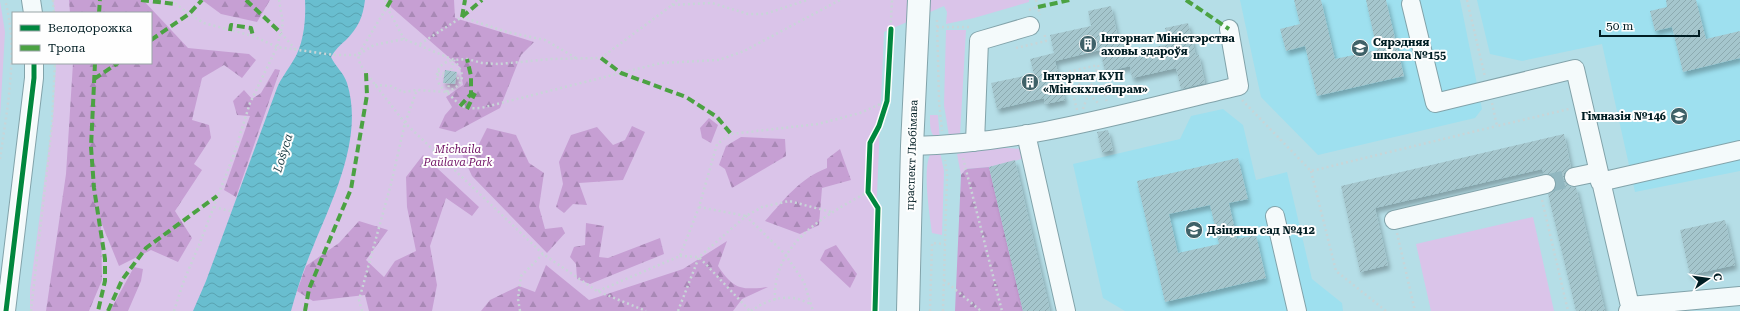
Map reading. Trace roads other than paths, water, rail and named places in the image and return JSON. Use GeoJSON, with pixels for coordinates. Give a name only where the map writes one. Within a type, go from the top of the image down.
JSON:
{"type":"FeatureCollection","features":[{"type":"Feature","properties":{"kind":"main road","name":"праспект Любімава"},"geometry":{"type":"LineString","coordinates":[[908,311],[912,146],[924,10]]}},
{"type":"Feature","properties":{"kind":"street"},"geometry":{"type":"LineString","coordinates":[[31,0],[33,12]]}},
{"type":"Feature","properties":{"kind":"street"},"geometry":{"type":"LineString","coordinates":[[1411,4],[1435,103],[1575,69],[1630,309],[1736,301]]}},
{"type":"Feature","properties":{"kind":"street"},"geometry":{"type":"LineString","coordinates":[[960,144],[979,41],[1038,25]]}},
{"type":"Feature","properties":{"kind":"street"},"geometry":{"type":"LineString","coordinates":[[912,146],[960,144],[1067,127],[1239,86],[1229,29]]}},
{"type":"Feature","properties":{"kind":"street"},"geometry":{"type":"LineString","coordinates":[[6,311],[34,78],[34,64]]}},
{"type":"Feature","properties":{"kind":"street"},"geometry":{"type":"LineString","coordinates":[[1026,134],[1066,311]]}},
{"type":"Feature","properties":{"kind":"street"},"geometry":{"type":"LineString","coordinates":[[1574,177],[1599,177],[1740,150]]}},
{"type":"Feature","properties":{"kind":"street"},"geometry":{"type":"LineString","coordinates":[[1394,220],[1542,185]]}},
{"type":"Feature","properties":{"kind":"street"},"geometry":{"type":"LineString","coordinates":[[1275,216],[1297,311]]}},
{"type":"Feature","properties":{"kind":"water","name":"Lošyca"},"geometry":{"type":"Polygon","coordinates":[[[305,0],[365,0],[363,12],[357,27],[331,57],[346,79],[351,104],[352,125],[344,167],[337,188],[298,287],[291,311],[193,311],[206,281],[277,88],[300,47],[305,23],[305,0]]]}},
{"type":"Feature","properties":{"kind":"tunnel"},"geometry":{"type":"LineString","coordinates":[[1546,184],[1574,177]]}},
{"type":"Feature","properties":{"kind":"place","name":"Інтэрнат Міністэрства аховы здароўя"},"geometry":{"type":"Point","coordinates":[1088,44]}},
{"type":"Feature","properties":{"kind":"place","name":"Сярэдняя школа №155"},"geometry":{"type":"Point","coordinates":[1360,48]}},
{"type":"Feature","properties":{"kind":"place","name":"Інтэрнат КУП «Мінскхлебпрам»"},"geometry":{"type":"Point","coordinates":[1030,82]}},
{"type":"Feature","properties":{"kind":"place","name":"Гімназія №146"},"geometry":{"type":"Point","coordinates":[1679,116]}},
{"type":"Feature","properties":{"kind":"place","name":"Дзіцячы сад №412"},"geometry":{"type":"Point","coordinates":[1194,230]}},
{"type":"Feature","properties":{"kind":"park label","name":"Michaila Paŭlava Park"},"geometry":{"type":"Point","coordinates":[458,155]}}]}
